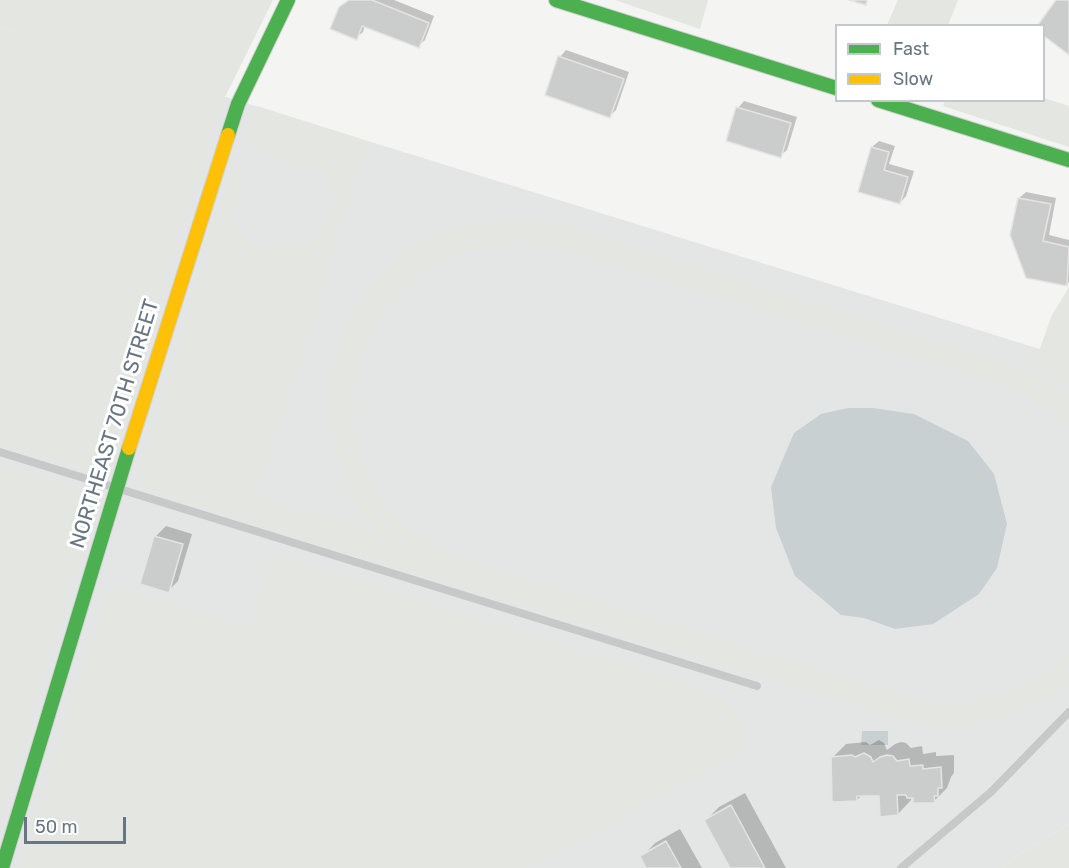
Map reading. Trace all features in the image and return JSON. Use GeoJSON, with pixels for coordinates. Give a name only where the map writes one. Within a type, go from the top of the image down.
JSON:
{"type":"FeatureCollection","features":[{"type":"Feature","properties":{"kind":"street","name":"NORTHEAST 70TH STREET"},"geometry":{"type":"LineString","coordinates":[[2,866],[116,488],[238,104],[288,0]]}},
{"type":"Feature","properties":{"kind":"street"},"geometry":{"type":"LineString","coordinates":[[556,0],[835,87]]}},
{"type":"Feature","properties":{"kind":"street"},"geometry":{"type":"LineString","coordinates":[[884,102],[1069,160]]}},
{"type":"Feature","properties":{"kind":"lane"},"geometry":{"type":"LineString","coordinates":[[0,452],[757,686]]}},
{"type":"Feature","properties":{"kind":"lane"},"geometry":{"type":"LineString","coordinates":[[901,868],[991,792],[1069,712]]}},
{"type":"Feature","properties":{"kind":"shaded area"},"geometry":{"type":"Polygon","coordinates":[[[0,0],[273,0],[225,97],[211,132],[108,464],[94,472],[0,444],[0,28],[76,51],[0,27],[0,0]]]}},
{"type":"Feature","properties":{"kind":"shaded area"},"geometry":{"type":"Polygon","coordinates":[[[615,0],[708,0],[700,29],[615,0]]]}},
{"type":"Feature","properties":{"kind":"shaded area"},"geometry":{"type":"Polygon","coordinates":[[[898,0],[958,0],[948,24],[887,24],[898,0]]]}},
{"type":"Feature","properties":{"kind":"shaded area"},"geometry":{"type":"Polygon","coordinates":[[[0,27],[1069,358],[1069,824],[1009,861],[1002,868],[0,868],[0,27]]]}},
{"type":"Feature","properties":{"kind":"shaded area"},"geometry":{"type":"Polygon","coordinates":[[[1045,98],[1069,106],[1069,147],[943,106],[945,102],[1045,102],[1045,98]]]}},
{"type":"Feature","properties":{"kind":"shaded area"},"geometry":{"type":"Polygon","coordinates":[[[257,106],[367,141],[322,290],[247,521],[145,489],[139,479],[234,161],[243,182],[231,226],[254,246],[310,242],[338,197],[315,161],[302,170],[274,158],[247,134],[257,106]]]}},
{"type":"Feature","properties":{"kind":"shaded area"},"geometry":{"type":"Polygon","coordinates":[[[523,218],[557,223],[1034,372],[1069,396],[1069,429],[1043,406],[1018,392],[993,382],[573,253],[547,246],[520,243],[494,245],[464,252],[440,262],[418,276],[398,293],[382,313],[368,336],[361,357],[354,404],[357,434],[364,463],[379,494],[396,516],[419,537],[440,550],[460,558],[904,696],[936,702],[987,698],[1012,690],[1036,678],[1069,650],[1069,682],[1042,702],[998,720],[974,725],[950,726],[907,721],[252,524],[261,496],[376,532],[351,495],[334,448],[330,422],[328,400],[331,374],[338,347],[349,321],[363,297],[381,275],[403,254],[427,238],[476,222],[523,218]]]}},
{"type":"Feature","properties":{"kind":"shaded area"},"geometry":{"type":"Polygon","coordinates":[[[1069,287],[1069,385],[1035,363],[1051,317],[1069,287]]]}},
{"type":"Feature","properties":{"kind":"shaded area"},"geometry":{"type":"Polygon","coordinates":[[[848,408],[873,408],[914,414],[968,441],[994,474],[1007,524],[997,568],[979,594],[933,624],[895,629],[864,618],[841,615],[795,576],[776,528],[771,487],[794,433],[821,414],[848,408]]]}},
{"type":"Feature","properties":{"kind":"shaded area"},"geometry":{"type":"Polygon","coordinates":[[[0,465],[86,491],[95,504],[0,816],[0,465]]]}},
{"type":"Feature","properties":{"kind":"shaded area"},"geometry":{"type":"Polygon","coordinates":[[[272,554],[699,687],[742,713],[746,738],[730,760],[527,868],[19,868],[109,585],[251,626],[272,554]]]}},
{"type":"Feature","properties":{"kind":"shaded area"},"geometry":{"type":"Polygon","coordinates":[[[862,731],[888,731],[888,745],[861,745],[862,731]]]}},
{"type":"Feature","properties":{"kind":"shaded area"},"geometry":{"type":"Polygon","coordinates":[[[1069,824],[1069,868],[1002,868],[1009,861],[1069,824]]]}},
{"type":"Feature","properties":{"kind":"building"},"geometry":{"type":"Polygon","coordinates":[[[349,0],[372,0],[429,23],[419,48],[362,26],[357,40],[330,29],[339,7],[349,0]]]}},
{"type":"Feature","properties":{"kind":"building"},"geometry":{"type":"Polygon","coordinates":[[[849,0],[867,0],[866,5],[849,0]]]}},
{"type":"Feature","properties":{"kind":"building"},"geometry":{"type":"Polygon","coordinates":[[[1056,0],[1069,0],[1069,55],[1045,37],[1045,24],[1038,24],[1056,0]]]}},
{"type":"Feature","properties":{"kind":"building"},"geometry":{"type":"Polygon","coordinates":[[[558,56],[624,79],[610,118],[545,95],[558,56]]]}},
{"type":"Feature","properties":{"kind":"building"},"geometry":{"type":"Polygon","coordinates":[[[736,107],[791,123],[781,158],[726,141],[736,107]]]}},
{"type":"Feature","properties":{"kind":"building"},"geometry":{"type":"Polygon","coordinates":[[[871,147],[889,152],[884,170],[908,177],[900,204],[858,192],[871,147]]]}},
{"type":"Feature","properties":{"kind":"building"},"geometry":{"type":"Polygon","coordinates":[[[1018,198],[1051,204],[1043,241],[1069,247],[1067,286],[1026,278],[1010,235],[1018,198]]]}},
{"type":"Feature","properties":{"kind":"building"},"geometry":{"type":"Polygon","coordinates":[[[154,536],[183,544],[169,593],[140,584],[154,536]]]}},
{"type":"Feature","properties":{"kind":"building"},"geometry":{"type":"Polygon","coordinates":[[[864,753],[871,757],[873,762],[887,755],[893,756],[897,761],[909,759],[910,766],[923,765],[923,769],[941,767],[942,788],[938,788],[938,796],[934,796],[935,803],[913,803],[913,798],[897,795],[898,815],[880,817],[879,796],[857,796],[857,801],[832,802],[831,757],[852,755],[855,757],[864,753]]]}},
{"type":"Feature","properties":{"kind":"building"},"geometry":{"type":"Polygon","coordinates":[[[731,805],[765,868],[730,868],[704,820],[731,805]]]}},
{"type":"Feature","properties":{"kind":"building"},"geometry":{"type":"Polygon","coordinates":[[[666,841],[681,868],[646,868],[640,856],[666,841]]]}},
{"type":"Feature","properties":{"kind":"traffic: fast"},"geometry":{"type":"LineString","coordinates":[[228,135],[238,104],[288,0]]}},
{"type":"Feature","properties":{"kind":"traffic: fast"},"geometry":{"type":"LineString","coordinates":[[556,0],[835,88]]}},
{"type":"Feature","properties":{"kind":"traffic: fast"},"geometry":{"type":"LineString","coordinates":[[884,102],[1069,160]]}},
{"type":"Feature","properties":{"kind":"traffic: fast"},"geometry":{"type":"LineString","coordinates":[[2,868],[129,448]]}},
{"type":"Feature","properties":{"kind":"traffic: slow"},"geometry":{"type":"LineString","coordinates":[[129,448],[228,135]]}}]}
